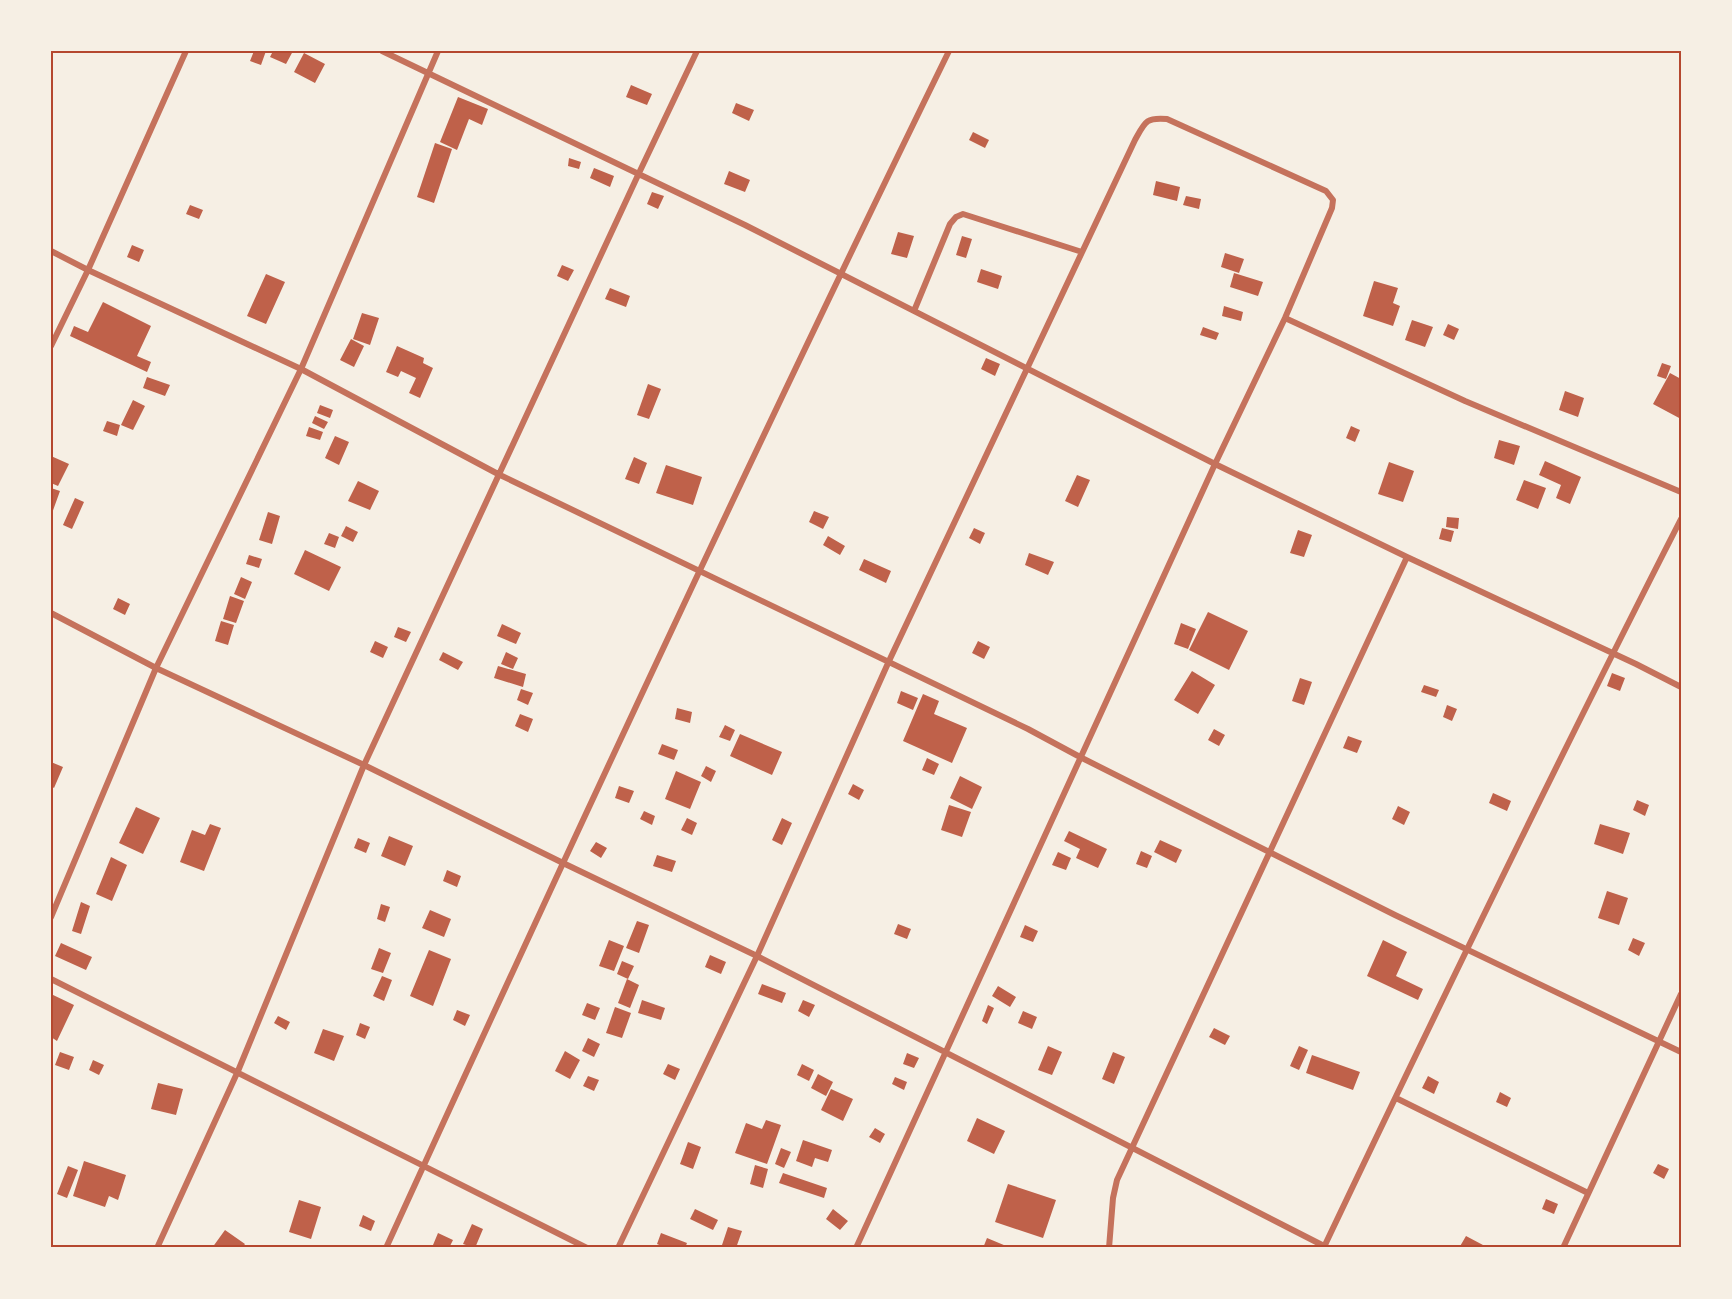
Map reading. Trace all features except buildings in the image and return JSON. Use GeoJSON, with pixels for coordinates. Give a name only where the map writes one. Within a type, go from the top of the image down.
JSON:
{"type":"FeatureCollection","features":[{"type":"Feature","properties":{"kind":"street"},"geometry":{"type":"LineString","coordinates":[[51,346],[88,270],[186,51]]}},
{"type":"Feature","properties":{"kind":"street"},"geometry":{"type":"LineString","coordinates":[[382,51],[639,173],[1215,464],[1681,687]]}},
{"type":"Feature","properties":{"kind":"street"},"geometry":{"type":"LineString","coordinates":[[51,917],[156,668],[301,369],[438,51]]}},
{"type":"Feature","properties":{"kind":"street"},"geometry":{"type":"LineString","coordinates":[[157,1248],[238,1071],[364,765],[697,51]]}},
{"type":"Feature","properties":{"kind":"street"},"geometry":{"type":"LineString","coordinates":[[386,1248],[699,570],[949,51]]}},
{"type":"Feature","properties":{"kind":"street"},"geometry":{"type":"LineString","coordinates":[[618,1248],[757,956],[889,661],[1082,252],[1145,123],[1154,118],[1167,119],[1326,191],[1333,200],[1332,208],[1285,318],[1215,464],[856,1248]]}},
{"type":"Feature","properties":{"kind":"street"},"geometry":{"type":"LineString","coordinates":[[914,310],[950,224],[956,217],[963,214],[1082,252]]}},
{"type":"Feature","properties":{"kind":"street"},"geometry":{"type":"LineString","coordinates":[[51,251],[301,369],[498,474],[889,661],[1467,950],[1681,1052]]}},
{"type":"Feature","properties":{"kind":"street"},"geometry":{"type":"LineString","coordinates":[[1285,318],[1445,392],[1681,492]]}},
{"type":"Feature","properties":{"kind":"street"},"geometry":{"type":"LineString","coordinates":[[51,613],[156,668],[364,765],[757,956],[1326,1247],[1467,950],[1681,519]]}},
{"type":"Feature","properties":{"kind":"street"},"geometry":{"type":"LineString","coordinates":[[1109,1248],[1113,1198],[1117,1180],[1407,557]]}},
{"type":"Feature","properties":{"kind":"street"},"geometry":{"type":"LineString","coordinates":[[51,979],[587,1248]]}},
{"type":"Feature","properties":{"kind":"street"},"geometry":{"type":"LineString","coordinates":[[1563,1248],[1681,994]]}},
{"type":"Feature","properties":{"kind":"street"},"geometry":{"type":"LineString","coordinates":[[1396,1098],[1588,1192]]}}]}
